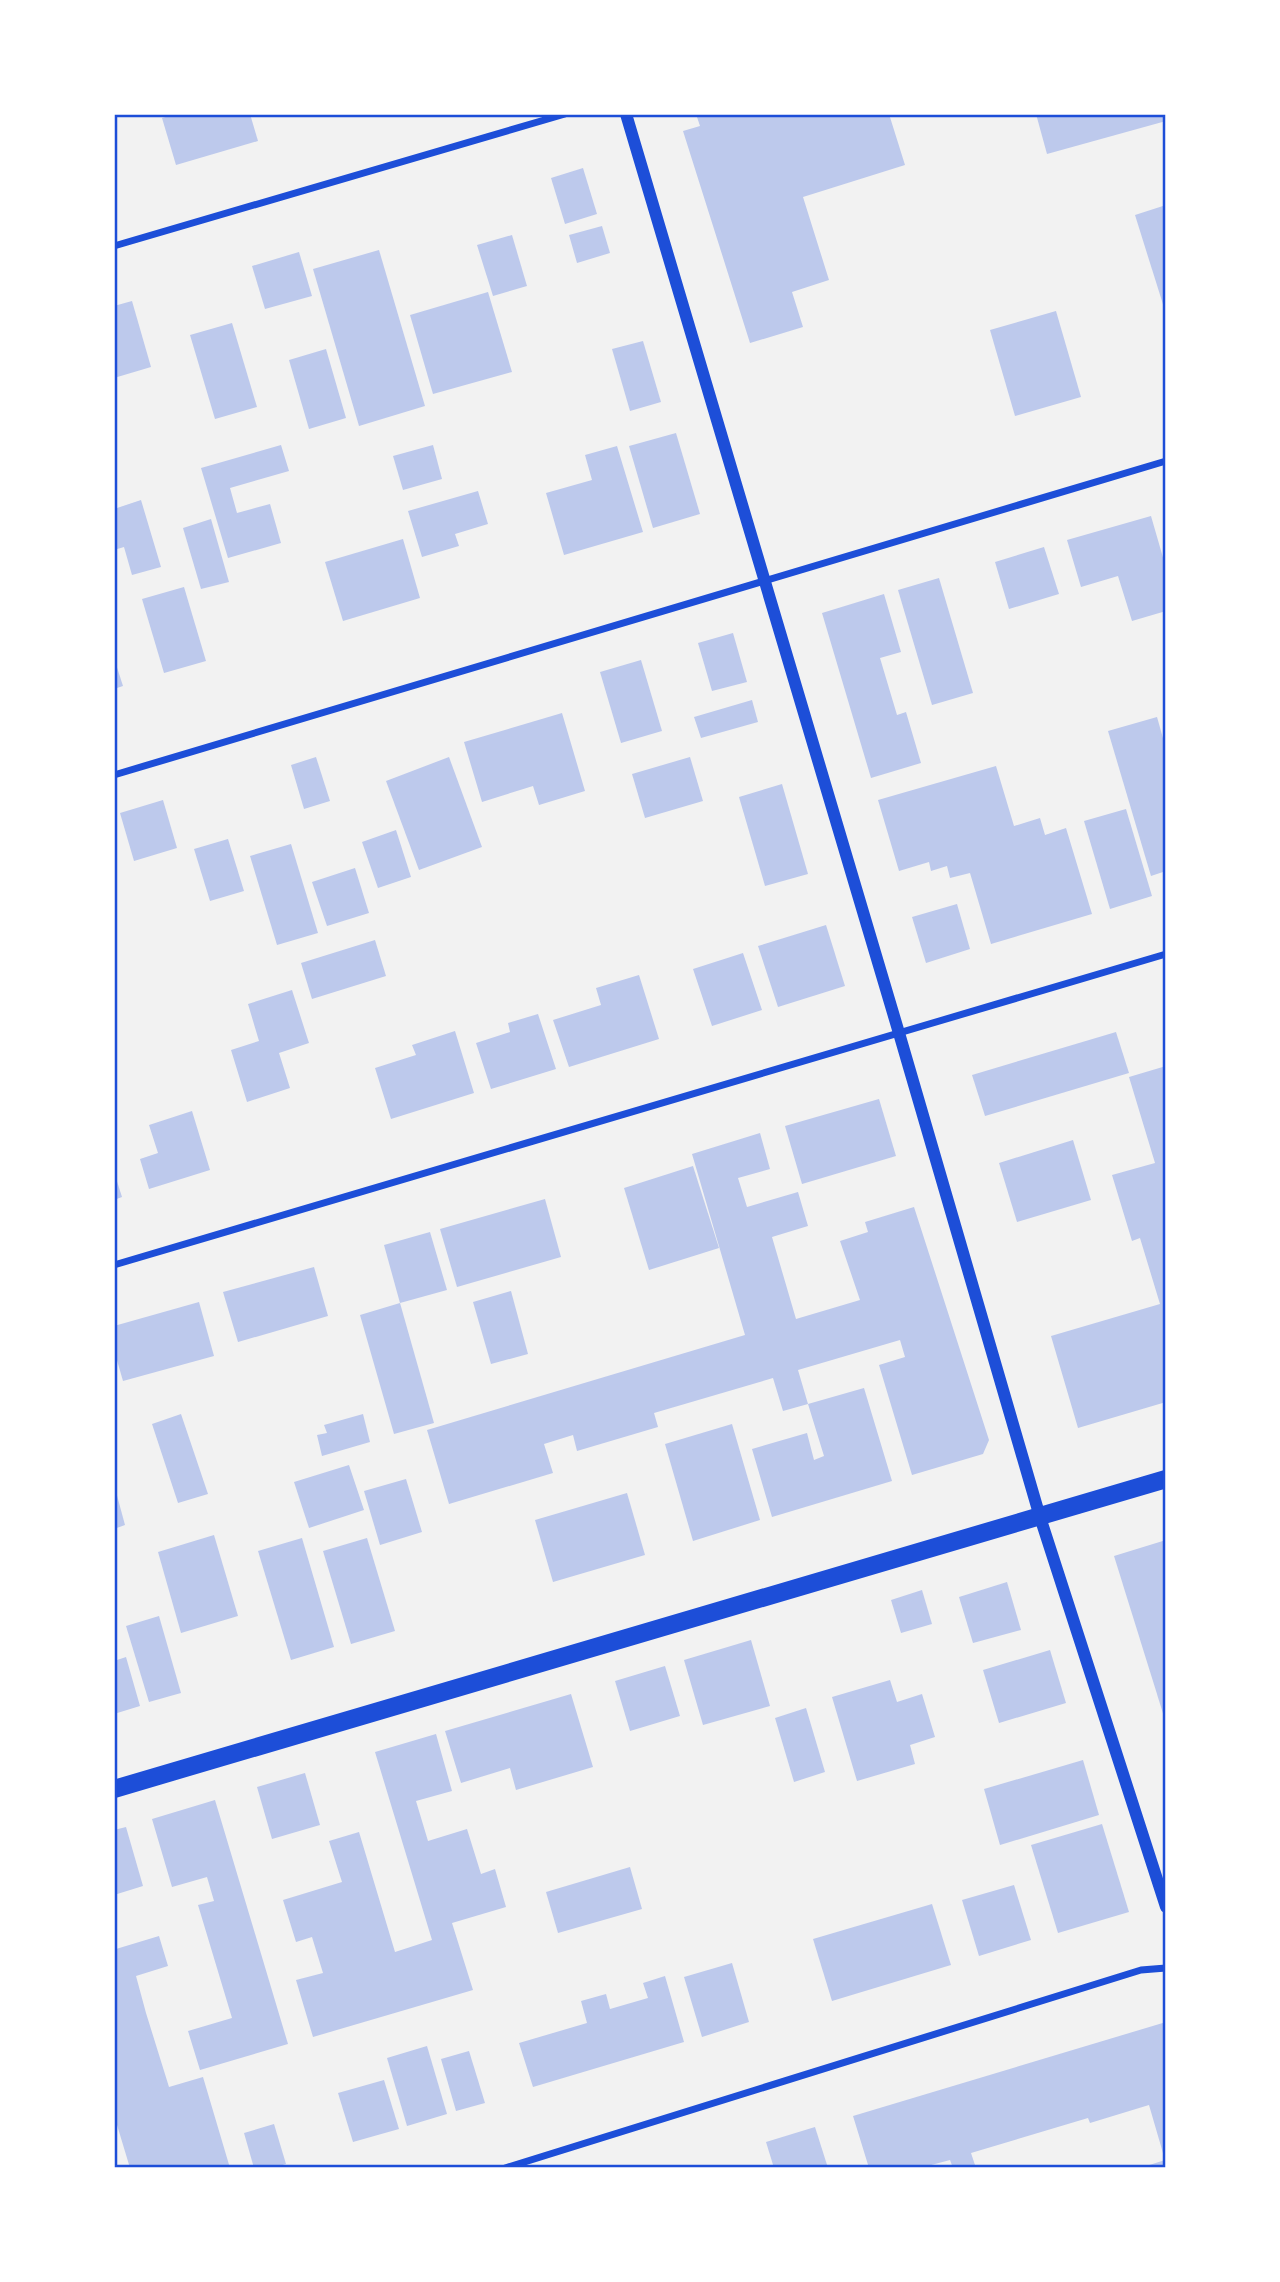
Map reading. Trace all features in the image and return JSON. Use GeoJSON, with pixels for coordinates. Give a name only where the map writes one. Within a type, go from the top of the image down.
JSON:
{"type":"FeatureCollection","features":[{"type":"Feature","properties":{"kind":"main road"},"geometry":{"type":"LineString","coordinates":[[114,1789],[1166,1479]]}},
{"type":"Feature","properties":{"kind":"street"},"geometry":{"type":"LineString","coordinates":[[114,246],[565,114]]}},
{"type":"Feature","properties":{"kind":"street"},"geometry":{"type":"LineString","coordinates":[[626,114],[1040,1517],[1166,1907]]}},
{"type":"Feature","properties":{"kind":"street"},"geometry":{"type":"LineString","coordinates":[[114,775],[1166,461]]}},
{"type":"Feature","properties":{"kind":"street"},"geometry":{"type":"LineString","coordinates":[[114,1265],[1166,954]]}},
{"type":"Feature","properties":{"kind":"street"},"geometry":{"type":"LineString","coordinates":[[505,2168],[1141,1969],[1166,1968]]}},
{"type":"Feature","properties":{"kind":"building"},"geometry":{"type":"Polygon","coordinates":[[[176,114],[250,114],[258,141],[176,165],[162,118],[176,114]]]}},
{"type":"Feature","properties":{"kind":"building"},"geometry":{"type":"Polygon","coordinates":[[[696,114],[889,114],[905,165],[803,197],[829,280],[792,292],[803,327],[750,343],[683,131],[700,126],[696,114]]]}},
{"type":"Feature","properties":{"kind":"building"},"geometry":{"type":"Polygon","coordinates":[[[1036,114],[1166,114],[1166,121],[1047,154],[1036,114]]]}},
{"type":"Feature","properties":{"kind":"building"},"geometry":{"type":"Polygon","coordinates":[[[583,168],[597,214],[565,224],[551,178],[583,168]]]}},
{"type":"Feature","properties":{"kind":"building"},"geometry":{"type":"Polygon","coordinates":[[[1166,205],[1166,314],[1135,215],[1166,205]]]}},
{"type":"Feature","properties":{"kind":"building"},"geometry":{"type":"Polygon","coordinates":[[[602,226],[610,253],[577,263],[569,235],[602,226]]]}},
{"type":"Feature","properties":{"kind":"building"},"geometry":{"type":"Polygon","coordinates":[[[512,235],[527,286],[493,296],[477,245],[512,235]]]}},
{"type":"Feature","properties":{"kind":"building"},"geometry":{"type":"Polygon","coordinates":[[[379,250],[425,406],[359,426],[313,269],[379,250]]]}},
{"type":"Feature","properties":{"kind":"building"},"geometry":{"type":"Polygon","coordinates":[[[299,252],[312,296],[265,309],[252,266],[299,252]]]}},
{"type":"Feature","properties":{"kind":"building"},"geometry":{"type":"Polygon","coordinates":[[[488,292],[512,372],[433,394],[410,315],[488,292]]]}},
{"type":"Feature","properties":{"kind":"building"},"geometry":{"type":"Polygon","coordinates":[[[132,301],[151,367],[114,378],[114,306],[132,301]]]}},
{"type":"Feature","properties":{"kind":"building"},"geometry":{"type":"Polygon","coordinates":[[[1056,311],[1081,397],[1015,416],[990,330],[1056,311]]]}},
{"type":"Feature","properties":{"kind":"building"},"geometry":{"type":"Polygon","coordinates":[[[232,323],[257,407],[215,419],[190,335],[232,323]]]}},
{"type":"Feature","properties":{"kind":"building"},"geometry":{"type":"Polygon","coordinates":[[[643,341],[661,402],[630,411],[612,349],[643,341]]]}},
{"type":"Feature","properties":{"kind":"building"},"geometry":{"type":"Polygon","coordinates":[[[326,349],[346,418],[309,429],[289,360],[326,349]]]}},
{"type":"Feature","properties":{"kind":"building"},"geometry":{"type":"Polygon","coordinates":[[[676,433],[700,514],[653,528],[629,446],[676,433]]]}},
{"type":"Feature","properties":{"kind":"building"},"geometry":{"type":"Polygon","coordinates":[[[281,445],[289,471],[230,488],[237,513],[270,504],[281,543],[228,558],[201,468],[281,445]]]}},
{"type":"Feature","properties":{"kind":"building"},"geometry":{"type":"Polygon","coordinates":[[[433,445],[442,479],[403,490],[393,456],[433,445]]]}},
{"type":"Feature","properties":{"kind":"building"},"geometry":{"type":"Polygon","coordinates":[[[617,446],[643,532],[564,555],[546,493],[592,480],[585,455],[617,446]]]}},
{"type":"Feature","properties":{"kind":"building"},"geometry":{"type":"Polygon","coordinates":[[[478,491],[488,524],[455,534],[459,546],[422,557],[408,511],[478,491]]]}},
{"type":"Feature","properties":{"kind":"building"},"geometry":{"type":"Polygon","coordinates":[[[141,500],[161,567],[132,575],[124,547],[114,550],[114,509],[141,500]]]}},
{"type":"Feature","properties":{"kind":"building"},"geometry":{"type":"Polygon","coordinates":[[[1151,516],[1166,568],[1166,611],[1132,621],[1118,576],[1081,587],[1067,540],[1151,516]]]}},
{"type":"Feature","properties":{"kind":"building"},"geometry":{"type":"Polygon","coordinates":[[[211,519],[229,582],[201,589],[183,528],[211,519]]]}},
{"type":"Feature","properties":{"kind":"building"},"geometry":{"type":"Polygon","coordinates":[[[403,539],[420,598],[343,621],[325,562],[403,539]]]}},
{"type":"Feature","properties":{"kind":"building"},"geometry":{"type":"Polygon","coordinates":[[[1044,547],[1059,594],[1009,609],[995,562],[1044,547]]]}},
{"type":"Feature","properties":{"kind":"building"},"geometry":{"type":"Polygon","coordinates":[[[939,578],[973,693],[932,705],[898,590],[939,578]]]}},
{"type":"Feature","properties":{"kind":"building"},"geometry":{"type":"Polygon","coordinates":[[[184,587],[206,661],[164,673],[142,599],[184,587]]]}},
{"type":"Feature","properties":{"kind":"building"},"geometry":{"type":"Polygon","coordinates":[[[884,594],[901,652],[880,658],[897,715],[906,712],[921,763],[871,778],[822,613],[884,594]]]}},
{"type":"Feature","properties":{"kind":"building"},"geometry":{"type":"Polygon","coordinates":[[[733,633],[747,682],[712,691],[698,643],[733,633]]]}},
{"type":"Feature","properties":{"kind":"building"},"geometry":{"type":"Polygon","coordinates":[[[114,658],[123,686],[114,689],[114,658]]]}},
{"type":"Feature","properties":{"kind":"building"},"geometry":{"type":"Polygon","coordinates":[[[641,660],[662,731],[621,743],[600,672],[641,660]]]}},
{"type":"Feature","properties":{"kind":"building"},"geometry":{"type":"Polygon","coordinates":[[[752,700],[758,722],[701,738],[694,717],[752,700]]]}},
{"type":"Feature","properties":{"kind":"building"},"geometry":{"type":"Polygon","coordinates":[[[562,713],[585,791],[539,805],[533,786],[482,802],[464,742],[562,713]]]}},
{"type":"Feature","properties":{"kind":"building"},"geometry":{"type":"Polygon","coordinates":[[[1157,717],[1166,749],[1166,871],[1151,876],[1108,731],[1157,717]]]}},
{"type":"Feature","properties":{"kind":"building"},"geometry":{"type":"Polygon","coordinates":[[[316,757],[330,801],[304,809],[291,765],[316,757]]]}},
{"type":"Feature","properties":{"kind":"building"},"geometry":{"type":"Polygon","coordinates":[[[449,757],[482,847],[419,870],[386,781],[449,757]]]}},
{"type":"Feature","properties":{"kind":"building"},"geometry":{"type":"Polygon","coordinates":[[[690,757],[703,801],[645,818],[632,774],[690,757]]]}},
{"type":"Feature","properties":{"kind":"building"},"geometry":{"type":"Polygon","coordinates":[[[996,766],[1014,826],[1040,818],[1045,835],[1066,828],[1092,914],[991,944],[970,873],[950,878],[947,866],[931,871],[929,862],[899,871],[878,800],[996,766]]]}},
{"type":"Feature","properties":{"kind":"building"},"geometry":{"type":"Polygon","coordinates":[[[782,784],[808,874],[765,886],[739,797],[782,784]]]}},
{"type":"Feature","properties":{"kind":"building"},"geometry":{"type":"Polygon","coordinates":[[[163,800],[177,848],[134,861],[120,813],[163,800]]]}},
{"type":"Feature","properties":{"kind":"building"},"geometry":{"type":"Polygon","coordinates":[[[1126,809],[1152,896],[1110,909],[1084,821],[1126,809]]]}},
{"type":"Feature","properties":{"kind":"building"},"geometry":{"type":"Polygon","coordinates":[[[396,830],[411,877],[378,888],[362,842],[396,830]]]}},
{"type":"Feature","properties":{"kind":"building"},"geometry":{"type":"Polygon","coordinates":[[[228,839],[244,891],[210,901],[194,849],[228,839]]]}},
{"type":"Feature","properties":{"kind":"building"},"geometry":{"type":"Polygon","coordinates":[[[291,844],[318,933],[277,945],[250,856],[291,844]]]}},
{"type":"Feature","properties":{"kind":"building"},"geometry":{"type":"Polygon","coordinates":[[[355,868],[369,913],[327,926],[312,882],[355,868]]]}},
{"type":"Feature","properties":{"kind":"building"},"geometry":{"type":"Polygon","coordinates":[[[957,904],[970,949],[926,963],[912,917],[957,904]]]}},
{"type":"Feature","properties":{"kind":"building"},"geometry":{"type":"Polygon","coordinates":[[[826,925],[845,986],[778,1007],[758,946],[826,925]]]}},
{"type":"Feature","properties":{"kind":"building"},"geometry":{"type":"Polygon","coordinates":[[[375,940],[386,976],[312,999],[301,963],[375,940]]]}},
{"type":"Feature","properties":{"kind":"building"},"geometry":{"type":"Polygon","coordinates":[[[743,953],[762,1010],[712,1026],[693,969],[743,953]]]}},
{"type":"Feature","properties":{"kind":"building"},"geometry":{"type":"Polygon","coordinates":[[[639,975],[659,1039],[569,1067],[553,1020],[601,1005],[596,988],[639,975]]]}},
{"type":"Feature","properties":{"kind":"building"},"geometry":{"type":"Polygon","coordinates":[[[292,990],[309,1043],[279,1053],[290,1088],[247,1102],[231,1050],[259,1041],[248,1004],[292,990]]]}},
{"type":"Feature","properties":{"kind":"building"},"geometry":{"type":"Polygon","coordinates":[[[538,1014],[556,1069],[491,1089],[476,1043],[510,1032],[508,1023],[538,1014]]]}},
{"type":"Feature","properties":{"kind":"building"},"geometry":{"type":"Polygon","coordinates":[[[455,1031],[474,1093],[391,1119],[375,1068],[416,1055],[412,1045],[455,1031]]]}},
{"type":"Feature","properties":{"kind":"building"},"geometry":{"type":"Polygon","coordinates":[[[1116,1032],[1129,1073],[985,1116],[972,1075],[1116,1032]]]}},
{"type":"Feature","properties":{"kind":"building"},"geometry":{"type":"Polygon","coordinates":[[[1166,1066],[1166,1402],[1078,1428],[1051,1336],[1160,1304],[1140,1238],[1132,1241],[1112,1175],[1155,1163],[1129,1077],[1166,1066]]]}},
{"type":"Feature","properties":{"kind":"building"},"geometry":{"type":"Polygon","coordinates":[[[879,1099],[896,1156],[802,1184],[785,1126],[879,1099]]]}},
{"type":"Feature","properties":{"kind":"building"},"geometry":{"type":"Polygon","coordinates":[[[192,1111],[210,1170],[149,1189],[140,1159],[158,1153],[149,1125],[192,1111]]]}},
{"type":"Feature","properties":{"kind":"building"},"geometry":{"type":"Polygon","coordinates":[[[760,1133],[770,1169],[738,1178],[747,1207],[798,1192],[808,1226],[772,1237],[796,1319],[860,1300],[840,1241],[868,1232],[865,1222],[914,1207],[989,1440],[983,1454],[912,1475],[879,1365],[905,1357],[900,1340],[798,1370],[808,1404],[783,1411],[773,1378],[654,1413],[658,1427],[577,1451],[573,1435],[544,1444],[553,1473],[449,1504],[427,1430],[745,1335],[692,1154],[760,1133]]]}},
{"type":"Feature","properties":{"kind":"building"},"geometry":{"type":"Polygon","coordinates":[[[1073,1140],[1091,1200],[1017,1222],[999,1163],[1073,1140]]]}},
{"type":"Feature","properties":{"kind":"building"},"geometry":{"type":"Polygon","coordinates":[[[693,1166],[719,1248],[649,1270],[624,1188],[693,1166]]]}},
{"type":"Feature","properties":{"kind":"building"},"geometry":{"type":"Polygon","coordinates":[[[114,1172],[122,1197],[114,1200],[114,1172]]]}},
{"type":"Feature","properties":{"kind":"building"},"geometry":{"type":"Polygon","coordinates":[[[545,1199],[561,1257],[457,1287],[440,1229],[545,1199]]]}},
{"type":"Feature","properties":{"kind":"building"},"geometry":{"type":"Polygon","coordinates":[[[430,1232],[447,1290],[400,1303],[384,1245],[430,1232]]]}},
{"type":"Feature","properties":{"kind":"building"},"geometry":{"type":"Polygon","coordinates":[[[314,1267],[328,1316],[238,1342],[223,1292],[314,1267]]]}},
{"type":"Feature","properties":{"kind":"building"},"geometry":{"type":"Polygon","coordinates":[[[511,1291],[528,1354],[491,1364],[473,1302],[511,1291]]]}},
{"type":"Feature","properties":{"kind":"building"},"geometry":{"type":"Polygon","coordinates":[[[199,1302],[214,1356],[123,1381],[114,1350],[114,1326],[199,1302]]]}},
{"type":"Feature","properties":{"kind":"building"},"geometry":{"type":"Polygon","coordinates":[[[400,1303],[434,1423],[394,1434],[360,1315],[400,1303]]]}},
{"type":"Feature","properties":{"kind":"building"},"geometry":{"type":"Polygon","coordinates":[[[864,1388],[892,1481],[772,1517],[752,1449],[807,1433],[814,1460],[824,1456],[808,1404],[864,1388]]]}},
{"type":"Feature","properties":{"kind":"building"},"geometry":{"type":"Polygon","coordinates":[[[181,1414],[208,1494],[178,1503],[152,1424],[181,1414]]]}},
{"type":"Feature","properties":{"kind":"building"},"geometry":{"type":"Polygon","coordinates":[[[363,1414],[370,1442],[322,1456],[317,1435],[327,1433],[324,1425],[363,1414]]]}},
{"type":"Feature","properties":{"kind":"building"},"geometry":{"type":"Polygon","coordinates":[[[732,1424],[760,1520],[693,1541],[665,1444],[732,1424]]]}},
{"type":"Feature","properties":{"kind":"building"},"geometry":{"type":"Polygon","coordinates":[[[349,1465],[364,1510],[309,1528],[294,1482],[349,1465]]]}},
{"type":"Feature","properties":{"kind":"building"},"geometry":{"type":"Polygon","coordinates":[[[406,1479],[422,1532],[380,1545],[364,1491],[406,1479]]]}},
{"type":"Feature","properties":{"kind":"building"},"geometry":{"type":"Polygon","coordinates":[[[114,1489],[125,1525],[114,1529],[114,1489]]]}},
{"type":"Feature","properties":{"kind":"building"},"geometry":{"type":"Polygon","coordinates":[[[627,1493],[645,1555],[553,1582],[535,1520],[627,1493]]]}},
{"type":"Feature","properties":{"kind":"building"},"geometry":{"type":"Polygon","coordinates":[[[214,1535],[238,1616],[181,1633],[158,1552],[214,1535]]]}},
{"type":"Feature","properties":{"kind":"building"},"geometry":{"type":"Polygon","coordinates":[[[302,1538],[334,1647],[291,1660],[258,1551],[302,1538]]]}},
{"type":"Feature","properties":{"kind":"building"},"geometry":{"type":"Polygon","coordinates":[[[367,1538],[395,1631],[351,1644],[323,1551],[367,1538]]]}},
{"type":"Feature","properties":{"kind":"building"},"geometry":{"type":"Polygon","coordinates":[[[1166,1540],[1166,1723],[1114,1556],[1166,1540]]]}},
{"type":"Feature","properties":{"kind":"building"},"geometry":{"type":"Polygon","coordinates":[[[1007,1582],[1021,1630],[973,1643],[959,1597],[1007,1582]]]}},
{"type":"Feature","properties":{"kind":"building"},"geometry":{"type":"Polygon","coordinates":[[[922,1590],[932,1624],[901,1633],[891,1600],[922,1590]]]}},
{"type":"Feature","properties":{"kind":"building"},"geometry":{"type":"Polygon","coordinates":[[[159,1616],[181,1693],[149,1702],[126,1626],[159,1616]]]}},
{"type":"Feature","properties":{"kind":"building"},"geometry":{"type":"Polygon","coordinates":[[[751,1640],[770,1706],[703,1725],[684,1660],[751,1640]]]}},
{"type":"Feature","properties":{"kind":"building"},"geometry":{"type":"Polygon","coordinates":[[[1050,1650],[1066,1703],[999,1723],[983,1670],[1050,1650]]]}},
{"type":"Feature","properties":{"kind":"building"},"geometry":{"type":"Polygon","coordinates":[[[126,1657],[140,1706],[114,1714],[114,1661],[126,1657]]]}},
{"type":"Feature","properties":{"kind":"building"},"geometry":{"type":"Polygon","coordinates":[[[665,1666],[680,1716],[630,1731],[615,1681],[665,1666]]]}},
{"type":"Feature","properties":{"kind":"building"},"geometry":{"type":"Polygon","coordinates":[[[890,1680],[897,1702],[922,1694],[935,1737],[910,1745],[915,1764],[857,1781],[832,1697],[890,1680]]]}},
{"type":"Feature","properties":{"kind":"building"},"geometry":{"type":"Polygon","coordinates":[[[571,1694],[593,1767],[516,1790],[510,1768],[461,1783],[445,1731],[571,1694]]]}},
{"type":"Feature","properties":{"kind":"building"},"geometry":{"type":"Polygon","coordinates":[[[806,1708],[825,1772],[794,1782],[775,1718],[806,1708]]]}},
{"type":"Feature","properties":{"kind":"building"},"geometry":{"type":"Polygon","coordinates":[[[436,1734],[452,1791],[416,1801],[428,1841],[467,1829],[481,1874],[495,1869],[506,1907],[452,1923],[473,1990],[313,2037],[296,1980],[323,1973],[312,1937],[296,1942],[283,1900],[342,1882],[329,1841],[359,1832],[395,1952],[432,1940],[375,1752],[436,1734]]]}},
{"type":"Feature","properties":{"kind":"building"},"geometry":{"type":"Polygon","coordinates":[[[1083,1760],[1099,1815],[1000,1845],[984,1789],[1083,1760]]]}},
{"type":"Feature","properties":{"kind":"building"},"geometry":{"type":"Polygon","coordinates":[[[305,1773],[320,1825],[272,1839],[257,1787],[305,1773]]]}},
{"type":"Feature","properties":{"kind":"building"},"geometry":{"type":"Polygon","coordinates":[[[215,1800],[288,2044],[200,2070],[188,2031],[232,2018],[198,1905],[214,1901],[207,1877],[172,1887],[152,1819],[215,1800]]]}},
{"type":"Feature","properties":{"kind":"building"},"geometry":{"type":"Polygon","coordinates":[[[1102,1824],[1129,1912],[1058,1933],[1031,1845],[1102,1824]]]}},
{"type":"Feature","properties":{"kind":"building"},"geometry":{"type":"Polygon","coordinates":[[[126,1827],[143,1886],[114,1895],[114,1830],[126,1827]]]}},
{"type":"Feature","properties":{"kind":"building"},"geometry":{"type":"Polygon","coordinates":[[[630,1867],[642,1909],[558,1933],[546,1892],[630,1867]]]}},
{"type":"Feature","properties":{"kind":"building"},"geometry":{"type":"Polygon","coordinates":[[[1014,1885],[1031,1940],[979,1956],[962,1900],[1014,1885]]]}},
{"type":"Feature","properties":{"kind":"building"},"geometry":{"type":"Polygon","coordinates":[[[932,1904],[951,1965],[832,2001],[813,1939],[932,1904]]]}},
{"type":"Feature","properties":{"kind":"building"},"geometry":{"type":"Polygon","coordinates":[[[159,1936],[168,1966],[136,1976],[146,2013],[169,2087],[203,2077],[230,2168],[130,2168],[114,2115],[114,1943],[116,1949],[159,1936]]]}},
{"type":"Feature","properties":{"kind":"building"},"geometry":{"type":"Polygon","coordinates":[[[732,1963],[749,2022],[702,2037],[684,1977],[732,1963]]]}},
{"type":"Feature","properties":{"kind":"building"},"geometry":{"type":"Polygon","coordinates":[[[665,1976],[684,2042],[533,2087],[519,2043],[587,2023],[581,2001],[606,1994],[610,2009],[648,1998],[643,1983],[665,1976]]]}},
{"type":"Feature","properties":{"kind":"building"},"geometry":{"type":"Polygon","coordinates":[[[1166,2022],[1166,2168],[1140,2168],[1165,2160],[1149,2105],[1090,2123],[1088,2118],[971,2153],[976,2168],[953,2168],[950,2160],[920,2168],[869,2168],[853,2116],[1166,2022]]]}},
{"type":"Feature","properties":{"kind":"building"},"geometry":{"type":"Polygon","coordinates":[[[427,2046],[447,2114],[407,2126],[387,2058],[427,2046]]]}},
{"type":"Feature","properties":{"kind":"building"},"geometry":{"type":"Polygon","coordinates":[[[469,2051],[485,2103],[456,2111],[441,2059],[469,2051]]]}},
{"type":"Feature","properties":{"kind":"building"},"geometry":{"type":"Polygon","coordinates":[[[384,2080],[399,2129],[353,2142],[338,2093],[384,2080]]]}},
{"type":"Feature","properties":{"kind":"building"},"geometry":{"type":"Polygon","coordinates":[[[274,2124],[286,2164],[272,2168],[254,2168],[244,2133],[274,2124]]]}},
{"type":"Feature","properties":{"kind":"building"},"geometry":{"type":"Polygon","coordinates":[[[815,2127],[828,2168],[774,2168],[766,2142],[815,2127]]]}}]}
